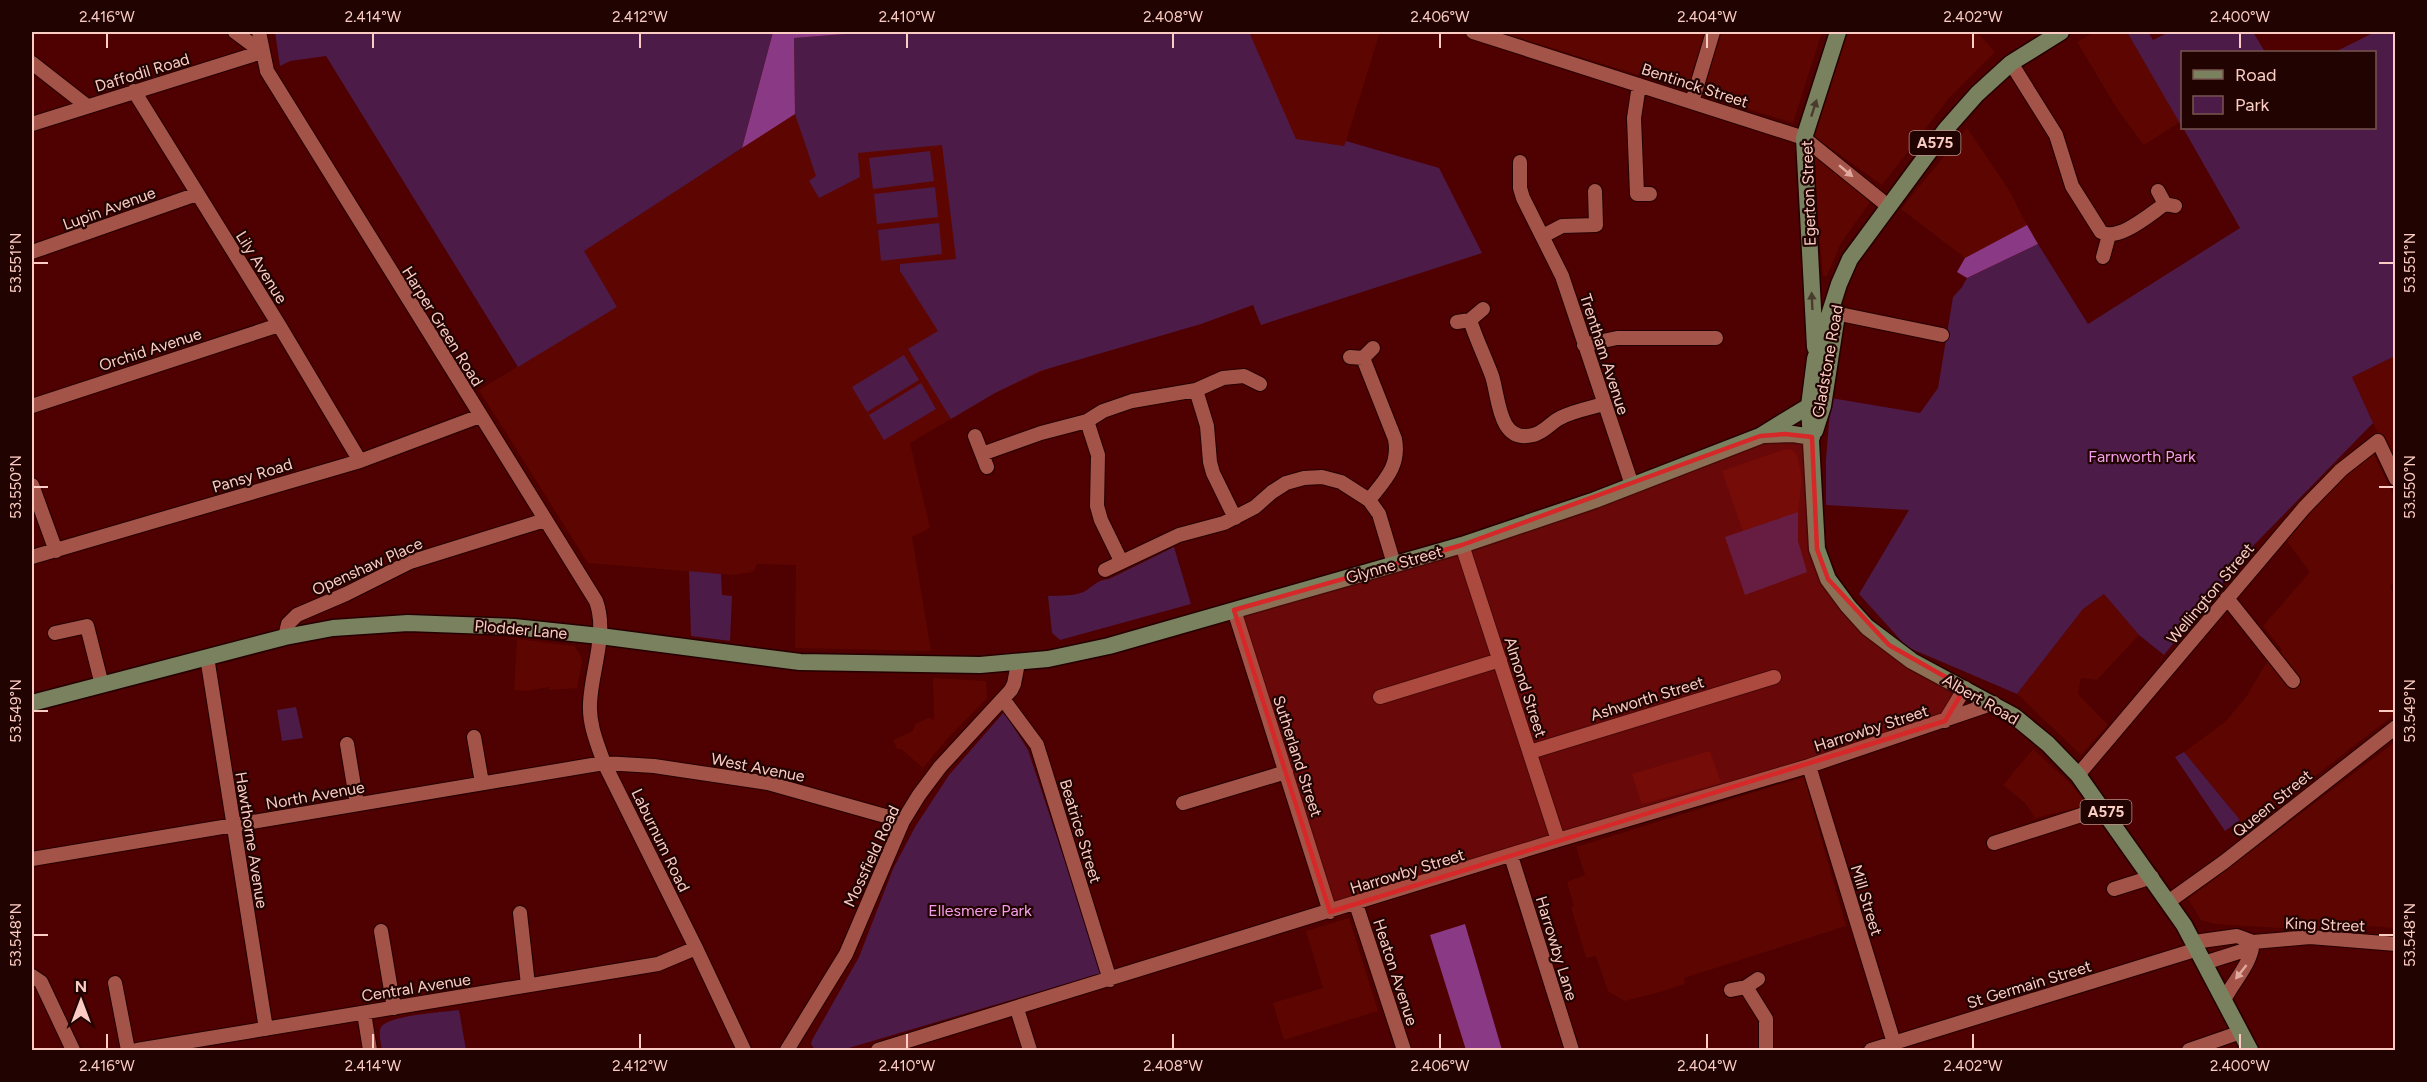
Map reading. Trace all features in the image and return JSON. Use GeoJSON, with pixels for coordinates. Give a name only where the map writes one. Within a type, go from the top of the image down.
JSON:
{"type":"FeatureCollection","features":[{"type":"Feature","properties":{"kind":"main road","name":"Egerton Street"},"geometry":{"type":"LineString","coordinates":[[1815,359],[1804,138],[1838,32]]}},
{"type":"Feature","properties":{"kind":"main road","name":"Gladstone Road"},"geometry":{"type":"LineString","coordinates":[[1812,437],[1823,406],[1839,284],[1850,259],[1946,129],[1977,94],[2011,63],[2061,32]]}},
{"type":"Feature","properties":{"kind":"main road","name":"Gladstone Road"},"geometry":{"type":"LineString","coordinates":[[1815,359],[1834,313]]}},
{"type":"Feature","properties":{"kind":"main road","name":"A575"},"geometry":{"type":"LineString","coordinates":[[1812,437],[1809,405],[1815,359]]}},
{"type":"Feature","properties":{"kind":"main road","name":"Glynne Street"},"geometry":{"type":"LineString","coordinates":[[1018,663],[1109,646],[1462,544],[1595,500],[1760,436],[1809,405]]}},
{"type":"Feature","properties":{"kind":"main road","name":"Glynne Street"},"geometry":{"type":"LineString","coordinates":[[1760,436],[1785,434],[1812,437]]}},
{"type":"Feature","properties":{"kind":"main road","name":"Albert Road"},"geometry":{"type":"LineString","coordinates":[[1812,437],[1813,500],[1817,549],[1828,579],[1848,606],[1889,645],[1912,661],[1994,703],[2014,716],[2048,744],[2078,775],[2152,878],[2199,951],[2250,1050]]}},
{"type":"Feature","properties":{"kind":"main road","name":"Plodder Lane"},"geometry":{"type":"LineString","coordinates":[[32,703],[285,637],[333,628],[408,623],[514,627],[800,662],[923,666],[1018,663]]}},
{"type":"Feature","properties":{"kind":"street"},"geometry":{"type":"LineString","coordinates":[[235,32],[262,52]]}},
{"type":"Feature","properties":{"kind":"street","name":"Harper Green Road"},"geometry":{"type":"LineString","coordinates":[[259,32],[267,71],[596,601],[600,615],[600,636]]}},
{"type":"Feature","properties":{"kind":"street","name":"Bentinck Street"},"geometry":{"type":"LineString","coordinates":[[1473,32],[1804,138],[1888,206]]}},
{"type":"Feature","properties":{"kind":"street"},"geometry":{"type":"LineString","coordinates":[[1692,102],[1713,32]]}},
{"type":"Feature","properties":{"kind":"street","name":"Daffodil Road"},"geometry":{"type":"LineString","coordinates":[[32,124],[262,52]]}},
{"type":"Feature","properties":{"kind":"street"},"geometry":{"type":"LineString","coordinates":[[32,63],[87,106]]}},
{"type":"Feature","properties":{"kind":"street"},"geometry":{"type":"LineString","coordinates":[[2011,63],[2056,135],[2072,186],[2101,232],[2109,235],[2122,233],[2170,205],[2158,191]]}},
{"type":"Feature","properties":{"kind":"street"},"geometry":{"type":"LineString","coordinates":[[1639,85],[1634,118],[1637,194],[1650,194]]}},
{"type":"Feature","properties":{"kind":"street","name":"Lily Avenue"},"geometry":{"type":"LineString","coordinates":[[134,91],[360,461]]}},
{"type":"Feature","properties":{"kind":"street","name":"Trentham Avenue"},"geometry":{"type":"LineString","coordinates":[[1520,162],[1520,188],[1523,198],[1562,276],[1632,484]]}},
{"type":"Feature","properties":{"kind":"street"},"geometry":{"type":"LineString","coordinates":[[1543,236],[1562,226],[1596,225],[1595,191]]}},
{"type":"Feature","properties":{"kind":"street","name":"Lupin Avenue"},"geometry":{"type":"LineString","coordinates":[[32,252],[197,194]]}},
{"type":"Feature","properties":{"kind":"street"},"geometry":{"type":"LineString","coordinates":[[2103,257],[2109,235]]}},
{"type":"Feature","properties":{"kind":"street"},"geometry":{"type":"LineString","coordinates":[[1483,309],[1463,321],[1478,346],[1492,377],[1500,416],[1511,431],[1521,436],[1537,434],[1561,417],[1604,404]]}},
{"type":"Feature","properties":{"kind":"street"},"geometry":{"type":"LineString","coordinates":[[1834,313],[1942,334]]}},
{"type":"Feature","properties":{"kind":"street","name":"Orchid Avenue"},"geometry":{"type":"LineString","coordinates":[[32,405],[279,325]]}},
{"type":"Feature","properties":{"kind":"street"},"geometry":{"type":"LineString","coordinates":[[1584,345],[1617,338],[1716,338]]}},
{"type":"Feature","properties":{"kind":"street"},"geometry":{"type":"LineString","coordinates":[[1369,500],[1391,472],[1398,451],[1395,439],[1356,358],[1373,348]]}},
{"type":"Feature","properties":{"kind":"street"},"geometry":{"type":"LineString","coordinates":[[975,436],[984,460],[1041,433],[1087,421],[1103,411],[1132,401],[1196,390],[1244,370],[1260,384]]}},
{"type":"Feature","properties":{"kind":"street"},"geometry":{"type":"LineString","coordinates":[[1196,390],[1207,426],[1213,473],[1235,518]]}},
{"type":"Feature","properties":{"kind":"street","name":"Pansy Road"},"geometry":{"type":"LineString","coordinates":[[32,557],[360,461],[480,416]]}},
{"type":"Feature","properties":{"kind":"street"},"geometry":{"type":"LineString","coordinates":[[1087,421],[1098,455],[1098,506],[1101,520],[1122,561]]}},
{"type":"Feature","properties":{"kind":"street","name":"Wellington Street"},"geometry":{"type":"LineString","coordinates":[[2078,775],[2304,508],[2341,470],[2378,441],[2396,479]]}},
{"type":"Feature","properties":{"kind":"street"},"geometry":{"type":"LineString","coordinates":[[1105,570],[1179,535],[1219,525],[1235,518],[1255,507],[1286,483],[1304,478],[1322,477],[1341,482],[1369,500],[1379,514],[1394,564]]}},
{"type":"Feature","properties":{"kind":"street"},"geometry":{"type":"LineString","coordinates":[[32,485],[56,551]]}},
{"type":"Feature","properties":{"kind":"street","name":"Openshaw Place"},"geometry":{"type":"LineString","coordinates":[[285,637],[288,624],[297,615],[410,562],[545,520]]}},
{"type":"Feature","properties":{"kind":"street","name":"Almond Street"},"geometry":{"type":"LineString","coordinates":[[1462,544],[1558,840]]}},
{"type":"Feature","properties":{"kind":"street"},"geometry":{"type":"LineString","coordinates":[[2227,598],[2293,681]]}},
{"type":"Feature","properties":{"kind":"street","name":"Sutherland Street"},"geometry":{"type":"LineString","coordinates":[[1234,610],[1330,912]]}},
{"type":"Feature","properties":{"kind":"street"},"geometry":{"type":"LineString","coordinates":[[55,633],[87,626],[102,685]]}},
{"type":"Feature","properties":{"kind":"street","name":"Laburnum Road"},"geometry":{"type":"LineString","coordinates":[[600,636],[590,705],[593,734],[604,763],[744,1050]]}},
{"type":"Feature","properties":{"kind":"street","name":"Hawthorne Avenue"},"geometry":{"type":"LineString","coordinates":[[207,657],[266,1029]]}},
{"type":"Feature","properties":{"kind":"street"},"geometry":{"type":"LineString","coordinates":[[1380,697],[1399,699],[1500,660]]}},
{"type":"Feature","properties":{"kind":"street","name":"Mossfield Road"},"geometry":{"type":"LineString","coordinates":[[791,1049],[846,954],[903,821],[940,767],[1014,684],[1018,663]]}},
{"type":"Feature","properties":{"kind":"street","name":"Ashworth Street"},"geometry":{"type":"LineString","coordinates":[[1530,752],[1774,677]]}},
{"type":"Feature","properties":{"kind":"street","name":"Harrowby Street"},"geometry":{"type":"LineString","coordinates":[[1945,721],[1965,688]]}},
{"type":"Feature","properties":{"kind":"street","name":"Beatrice Street"},"geometry":{"type":"LineString","coordinates":[[1003,699],[1037,745],[1110,980]]}},
{"type":"Feature","properties":{"kind":"street","name":"Harrowby Street"},"geometry":{"type":"LineString","coordinates":[[878,1050],[1809,765],[1994,703]]}},
{"type":"Feature","properties":{"kind":"street","name":"Queen Street"},"geometry":{"type":"LineString","coordinates":[[2168,902],[2224,862],[2396,727]]}},
{"type":"Feature","properties":{"kind":"street"},"geometry":{"type":"LineString","coordinates":[[474,737],[482,783]]}},
{"type":"Feature","properties":{"kind":"street"},"geometry":{"type":"LineString","coordinates":[[347,744],[357,804]]}},
{"type":"Feature","properties":{"kind":"street","name":"North Avenue"},"geometry":{"type":"LineString","coordinates":[[32,859],[604,763]]}},
{"type":"Feature","properties":{"kind":"street","name":"West Avenue"},"geometry":{"type":"LineString","coordinates":[[604,763],[654,766],[768,783],[903,821]]}},
{"type":"Feature","properties":{"kind":"street","name":"Mill Street"},"geometry":{"type":"LineString","coordinates":[[1809,765],[1894,1043]]}},
{"type":"Feature","properties":{"kind":"street"},"geometry":{"type":"LineString","coordinates":[[1183,803],[1286,772]]}},
{"type":"Feature","properties":{"kind":"street"},"geometry":{"type":"LineString","coordinates":[[1994,843],[2103,808]]}},
{"type":"Feature","properties":{"kind":"street","name":"Harrowby Lane"},"geometry":{"type":"LineString","coordinates":[[1511,856],[1572,1050]]}},
{"type":"Feature","properties":{"kind":"street"},"geometry":{"type":"LineString","coordinates":[[2114,889],[2152,878]]}},
{"type":"Feature","properties":{"kind":"street","name":"Heaton Avenue"},"geometry":{"type":"LineString","coordinates":[[1356,904],[1404,1050]]}},
{"type":"Feature","properties":{"kind":"street"},"geometry":{"type":"LineString","coordinates":[[520,913],[528,985]]}},
{"type":"Feature","properties":{"kind":"street"},"geometry":{"type":"LineString","coordinates":[[381,931],[394,1008]]}},
{"type":"Feature","properties":{"kind":"street","name":"King Street"},"geometry":{"type":"LineString","coordinates":[[2199,951],[2237,936],[2253,942],[2310,937],[2396,944]]}},
{"type":"Feature","properties":{"kind":"street"},"geometry":{"type":"LineString","coordinates":[[2224,1000],[2232,982],[2250,960],[2253,942]]}},
{"type":"Feature","properties":{"kind":"street","name":"King Street"},"geometry":{"type":"LineString","coordinates":[[2199,951],[2242,951],[2253,942]]}},
{"type":"Feature","properties":{"kind":"street","name":"Central Avenue"},"geometry":{"type":"LineString","coordinates":[[138,1050],[658,964],[696,948]]}},
{"type":"Feature","properties":{"kind":"street","name":"St Germain Street"},"geometry":{"type":"LineString","coordinates":[[1871,1050],[2199,951]]}},
{"type":"Feature","properties":{"kind":"street"},"geometry":{"type":"LineString","coordinates":[[32,976],[41,982],[73,1050]]}},
{"type":"Feature","properties":{"kind":"street"},"geometry":{"type":"LineString","coordinates":[[116,983],[128,1050]]}},
{"type":"Feature","properties":{"kind":"street"},"geometry":{"type":"LineString","coordinates":[[1731,990],[1752,983],[1766,1019],[1766,1050]]}},
{"type":"Feature","properties":{"kind":"street"},"geometry":{"type":"LineString","coordinates":[[1017,1009],[1030,1050]]}},
{"type":"Feature","properties":{"kind":"street"},"geometry":{"type":"LineString","coordinates":[[364,1013],[370,1050]]}},
{"type":"Feature","properties":{"kind":"street"},"geometry":{"type":"LineString","coordinates":[[2189,1050],[2241,1032]]}},
{"type":"Feature","properties":{"kind":"highlighted area"},"geometry":{"type":"Polygon","coordinates":[[[1785,434],[1812,437],[1817,549],[1828,579],[1889,645],[1965,688],[1945,721],[1330,912],[1234,610],[1462,545],[1760,436],[1785,434]]]}},
{"type":"Feature","properties":{"kind":"shaded area"},"geometry":{"type":"Polygon","coordinates":[[[773,32],[871,32],[794,38],[795,114],[742,148],[773,32]]]}},
{"type":"Feature","properties":{"kind":"shaded area"},"geometry":{"type":"Polygon","coordinates":[[[871,32],[1380,32],[1346,141],[1439,168],[1482,253],[1261,325],[1253,305],[1201,324],[1059,364],[995,393],[910,443],[930,528],[912,537],[931,651],[795,648],[796,565],[757,564],[753,572],[733,575],[588,563],[479,390],[617,307],[583,251],[795,114],[794,38],[871,32]]]}},
{"type":"Feature","properties":{"kind":"shaded area"},"geometry":{"type":"Polygon","coordinates":[[[1500,32],[1822,32],[1793,123],[1500,32]]]}},
{"type":"Feature","properties":{"kind":"shaded area"},"geometry":{"type":"Polygon","coordinates":[[[1843,32],[1977,32],[1995,52],[1949,98],[1882,185],[1811,134],[1843,32]]]}},
{"type":"Feature","properties":{"kind":"shaded area"},"geometry":{"type":"Polygon","coordinates":[[[2095,32],[2127,32],[2180,122],[2144,145],[2119,112],[2077,42],[2095,32]]]}},
{"type":"Feature","properties":{"kind":"shaded area"},"geometry":{"type":"Polygon","coordinates":[[[1967,128],[2009,190],[2027,225],[1965,258],[1901,209],[1967,128]]]}},
{"type":"Feature","properties":{"kind":"shaded area"},"geometry":{"type":"Polygon","coordinates":[[[1812,155],[1824,161],[1873,198],[1841,243],[1827,276],[1823,276],[1812,155]]]}},
{"type":"Feature","properties":{"kind":"shaded area"},"geometry":{"type":"Polygon","coordinates":[[[2027,225],[2038,244],[1967,278],[1957,272],[1965,258],[2027,225]]]}},
{"type":"Feature","properties":{"kind":"shaded area"},"geometry":{"type":"Polygon","coordinates":[[[2395,356],[2395,469],[2351,377],[2395,356]]]}},
{"type":"Feature","properties":{"kind":"shaded area"},"geometry":{"type":"Polygon","coordinates":[[[1791,449],[1797,455],[1802,479],[1798,512],[1743,531],[1722,471],[1791,449]]]}},
{"type":"Feature","properties":{"kind":"shaded area"},"geometry":{"type":"Polygon","coordinates":[[[2374,454],[2395,499],[2395,581],[2390,586],[2396,600],[2395,714],[2247,829],[2184,752],[2225,722],[2246,697],[2267,662],[2282,650],[2263,626],[2310,572],[2284,538],[2345,475],[2374,454]]]}},
{"type":"Feature","properties":{"kind":"shaded area"},"geometry":{"type":"Polygon","coordinates":[[[2104,594],[2139,635],[2097,680],[2081,678],[2078,694],[2108,725],[2081,755],[2017,694],[2083,609],[2104,594]]]}},
{"type":"Feature","properties":{"kind":"shaded area"},"geometry":{"type":"Polygon","coordinates":[[[517,639],[574,646],[582,662],[577,688],[549,690],[549,687],[526,691],[514,690],[517,639]]]}},
{"type":"Feature","properties":{"kind":"shaded area"},"geometry":{"type":"Polygon","coordinates":[[[933,678],[986,681],[987,698],[946,740],[923,768],[901,749],[897,749],[893,740],[913,731],[915,724],[929,718],[934,720],[933,678]]]}},
{"type":"Feature","properties":{"kind":"shaded area"},"geometry":{"type":"Polygon","coordinates":[[[2395,742],[2395,928],[2341,924],[2344,932],[2215,924],[2201,920],[2188,899],[2395,742]]]}},
{"type":"Feature","properties":{"kind":"shaded area"},"geometry":{"type":"Polygon","coordinates":[[[2033,749],[2069,782],[2084,800],[2086,806],[2035,818],[2025,803],[2003,785],[2033,749]]]}},
{"type":"Feature","properties":{"kind":"shaded area"},"geometry":{"type":"Polygon","coordinates":[[[1710,751],[1721,783],[1642,804],[1632,774],[1710,751]]]}},
{"type":"Feature","properties":{"kind":"shaded area"},"geometry":{"type":"Polygon","coordinates":[[[1804,777],[1846,926],[1684,978],[1685,984],[1656,993],[1624,1001],[1608,991],[1596,956],[1586,958],[1571,907],[1574,906],[1567,882],[1585,875],[1576,847],[1804,777]]]}},
{"type":"Feature","properties":{"kind":"shaded area"},"geometry":{"type":"Polygon","coordinates":[[[1349,918],[1378,1011],[1284,1040],[1273,1003],[1323,988],[1306,931],[1349,918]]]}},
{"type":"Feature","properties":{"kind":"shaded area"},"geometry":{"type":"Polygon","coordinates":[[[1465,924],[1502,1050],[1466,1050],[1430,935],[1465,924]]]}},
{"type":"Feature","properties":{"kind":"green space"},"geometry":{"type":"Polygon","coordinates":[[[275,32],[773,32],[742,148],[584,251],[617,307],[518,367],[326,56],[290,61],[280,66],[275,32]]]}},
{"type":"Feature","properties":{"kind":"green space"},"geometry":{"type":"Polygon","coordinates":[[[871,32],[1249,32],[1296,139],[1344,146],[1346,141],[1439,168],[1482,253],[1261,325],[1253,305],[1201,324],[1040,371],[995,393],[951,419],[908,349],[938,331],[900,271],[900,264],[956,259],[942,145],[858,153],[860,177],[819,198],[809,181],[816,176],[795,114],[794,38],[871,32]]]}},
{"type":"Feature","properties":{"kind":"green space"},"geometry":{"type":"Polygon","coordinates":[[[2127,32],[2148,32],[2153,40],[2169,32],[2253,32],[2264,51],[2181,51],[2181,125],[2127,32]]]}},
{"type":"Feature","properties":{"kind":"green space","name":"Farnworth Park"},"geometry":{"type":"Polygon","coordinates":[[[2375,32],[2395,32],[2395,356],[2352,377],[2373,423],[2253,546],[2164,655],[2139,635],[2104,594],[2083,609],[2017,694],[1907,647],[1859,594],[1909,510],[1826,505],[1826,460],[1831,398],[1920,413],[1938,388],[1953,297],[1967,278],[2038,244],[2088,324],[2240,228],[2184,129],[2376,129],[2376,51],[2337,51],[2375,32]]]}},
{"type":"Feature","properties":{"kind":"green space"},"geometry":{"type":"Polygon","coordinates":[[[930,151],[934,181],[873,189],[869,158],[930,151]]]}},
{"type":"Feature","properties":{"kind":"green space"},"geometry":{"type":"Polygon","coordinates":[[[935,187],[938,217],[877,224],[874,194],[935,187]]]}},
{"type":"Feature","properties":{"kind":"green space"},"geometry":{"type":"Polygon","coordinates":[[[939,223],[942,254],[881,261],[878,230],[939,223]]]}},
{"type":"Feature","properties":{"kind":"green space"},"geometry":{"type":"Polygon","coordinates":[[[904,355],[919,380],[867,412],[852,387],[904,355]]]}},
{"type":"Feature","properties":{"kind":"green space"},"geometry":{"type":"Polygon","coordinates":[[[921,383],[936,409],[884,440],[869,415],[921,383]]]}},
{"type":"Feature","properties":{"kind":"green space"},"geometry":{"type":"Polygon","coordinates":[[[1798,512],[1798,541],[1807,572],[1745,595],[1725,537],[1798,512]]]}},
{"type":"Feature","properties":{"kind":"green space"},"geometry":{"type":"Polygon","coordinates":[[[1174,547],[1191,604],[1060,640],[1052,633],[1048,596],[1073,595],[1083,592],[1099,581],[1109,579],[1174,547]]]}},
{"type":"Feature","properties":{"kind":"green space"},"geometry":{"type":"Polygon","coordinates":[[[689,571],[721,574],[722,595],[732,596],[730,641],[691,636],[689,571]]]}},
{"type":"Feature","properties":{"kind":"green space"},"geometry":{"type":"Polygon","coordinates":[[[296,707],[303,738],[282,741],[277,710],[296,707]]]}},
{"type":"Feature","properties":{"kind":"green space","name":"Ellesmere Park"},"geometry":{"type":"Polygon","coordinates":[[[1004,712],[1028,750],[1102,973],[842,1050],[815,1050],[811,1044],[812,1040],[859,957],[893,869],[915,827],[949,775],[1004,712]]]}},
{"type":"Feature","properties":{"kind":"green space"},"geometry":{"type":"Polygon","coordinates":[[[2184,752],[2240,820],[2225,831],[2175,757],[2184,752]]]}},
{"type":"Feature","properties":{"kind":"green space"},"geometry":{"type":"Polygon","coordinates":[[[459,1010],[466,1050],[382,1050],[380,1029],[386,1023],[406,1017],[459,1010]]]}}]}
